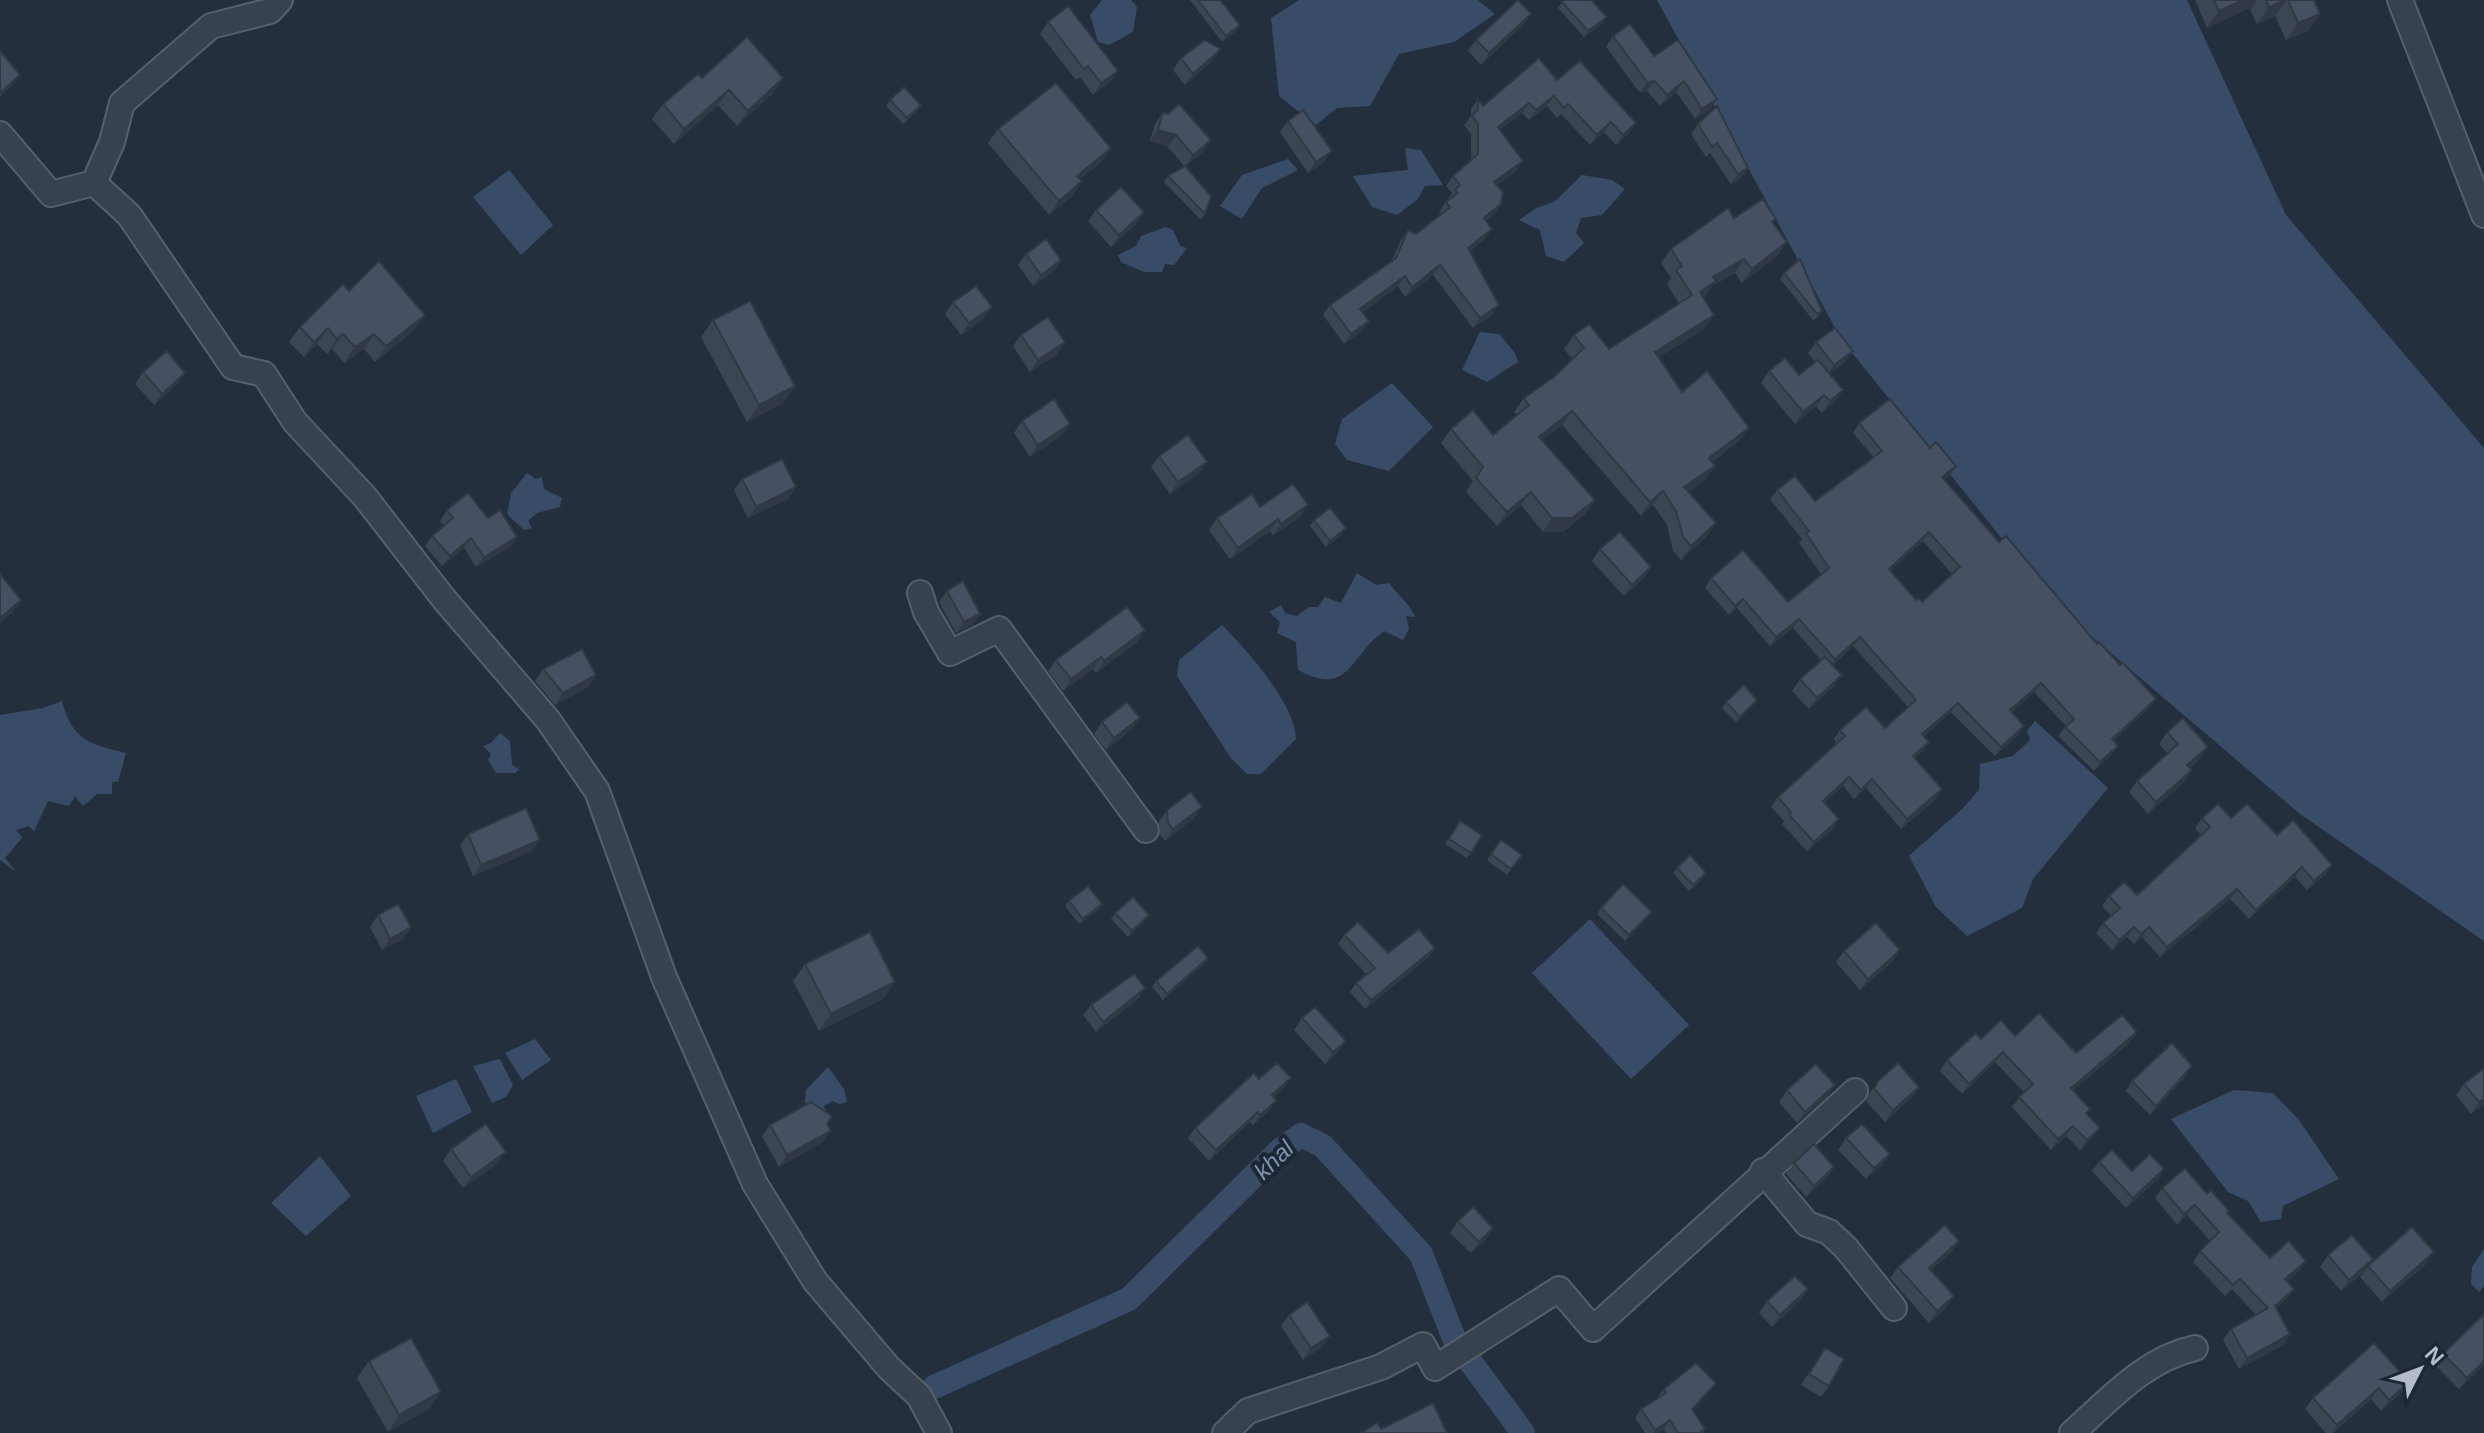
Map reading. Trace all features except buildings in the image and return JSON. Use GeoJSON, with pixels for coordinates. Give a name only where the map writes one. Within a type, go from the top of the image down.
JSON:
{"type":"FeatureCollection","features":[{"type":"Feature","properties":{"kind":"street"},"geometry":{"type":"LineString","coordinates":[[94,183],[112,142],[122,103],[211,26],[270,11],[280,0]]}},
{"type":"Feature","properties":{"kind":"street"},"geometry":{"type":"LineString","coordinates":[[2400,0],[2484,215]]}},
{"type":"Feature","properties":{"kind":"street"},"geometry":{"type":"LineString","coordinates":[[0,134],[51,194],[94,183]]}},
{"type":"Feature","properties":{"kind":"street"},"geometry":{"type":"LineString","coordinates":[[94,183],[129,215],[233,367],[264,374],[295,422],[365,497],[444,599],[548,720],[597,791],[664,977],[755,1184],[815,1281],[889,1368],[919,1396],[939,1433]]}},
{"type":"Feature","properties":{"kind":"street"},"geometry":{"type":"LineString","coordinates":[[920,593],[929,620],[950,653],[999,629],[1146,830]]}},
{"type":"Feature","properties":{"kind":"street"},"geometry":{"type":"LineString","coordinates":[[1225,1433],[1248,1411],[1381,1367],[1423,1345],[1435,1368],[1559,1289],[1593,1329],[1675,1257],[1763,1171],[1855,1091]]}},
{"type":"Feature","properties":{"kind":"street"},"geometry":{"type":"LineString","coordinates":[[1763,1171],[1807,1224],[1829,1232],[1846,1248],[1894,1308]]}},
{"type":"Feature","properties":{"kind":"street"},"geometry":{"type":"LineString","coordinates":[[2072,1433],[2135,1377],[2173,1353],[2195,1348]]}},
{"type":"Feature","properties":{"kind":"water"},"geometry":{"type":"Polygon","coordinates":[[[1102,0],[1131,0],[1137,7],[1133,32],[1109,45],[1098,42],[1090,15],[1102,0]]]}},
{"type":"Feature","properties":{"kind":"water"},"geometry":{"type":"Polygon","coordinates":[[[1299,0],[1478,0],[1495,14],[1454,42],[1399,54],[1370,106],[1337,108],[1316,125],[1279,96],[1271,18],[1299,0]]]}},
{"type":"Feature","properties":{"kind":"water"},"geometry":{"type":"Polygon","coordinates":[[[1657,0],[2187,0],[2286,215],[2484,448],[2484,941],[2300,814],[2057,607],[1841,339],[1657,0]]]}},
{"type":"Feature","properties":{"kind":"water"},"geometry":{"type":"Polygon","coordinates":[[[1405,148],[1421,150],[1443,185],[1425,186],[1418,199],[1397,215],[1372,207],[1353,176],[1408,170],[1405,148]]]}},
{"type":"Feature","properties":{"kind":"water"},"geometry":{"type":"Polygon","coordinates":[[[1288,159],[1298,170],[1262,188],[1242,219],[1220,206],[1242,175],[1288,159]]]}},
{"type":"Feature","properties":{"kind":"water"},"geometry":{"type":"Polygon","coordinates":[[[509,170],[553,225],[521,255],[473,197],[509,170]]]}},
{"type":"Feature","properties":{"kind":"water"},"geometry":{"type":"Polygon","coordinates":[[[1582,175],[1612,180],[1625,189],[1602,215],[1581,218],[1576,233],[1584,243],[1564,262],[1546,256],[1540,230],[1519,220],[1536,208],[1554,202],[1582,175]]]}},
{"type":"Feature","properties":{"kind":"water"},"geometry":{"type":"Polygon","coordinates":[[[1166,227],[1173,230],[1180,246],[1187,248],[1174,265],[1165,264],[1162,272],[1144,272],[1121,262],[1118,255],[1136,246],[1141,236],[1166,227]]]}},
{"type":"Feature","properties":{"kind":"water"},"geometry":{"type":"Polygon","coordinates":[[[1480,332],[1499,334],[1515,353],[1518,362],[1487,382],[1462,370],[1480,332]]]}},
{"type":"Feature","properties":{"kind":"water"},"geometry":{"type":"Polygon","coordinates":[[[1392,383],[1433,427],[1389,471],[1347,460],[1335,444],[1342,419],[1392,383]]]}},
{"type":"Feature","properties":{"kind":"water"},"geometry":{"type":"Polygon","coordinates":[[[527,473],[536,479],[542,477],[544,489],[562,498],[560,507],[537,513],[528,521],[532,528],[524,530],[507,514],[511,493],[527,473]]]}},
{"type":"Feature","properties":{"kind":"water"},"geometry":{"type":"Polygon","coordinates":[[[1357,573],[1376,585],[1389,583],[1410,607],[1415,617],[1406,616],[1409,629],[1403,640],[1384,631],[1339,677],[1315,677],[1298,670],[1296,642],[1277,633],[1280,622],[1269,612],[1281,605],[1285,613],[1297,616],[1309,607],[1318,607],[1325,597],[1341,603],[1357,573]]]}},
{"type":"Feature","properties":{"kind":"water"},"geometry":{"type":"Polygon","coordinates":[[[1222,625],[1268,678],[1294,725],[1296,739],[1261,774],[1247,774],[1231,758],[1177,676],[1179,660],[1222,625]]]}},
{"type":"Feature","properties":{"kind":"water"},"geometry":{"type":"Polygon","coordinates":[[[62,701],[71,724],[84,738],[102,747],[126,753],[118,782],[112,782],[112,794],[97,794],[83,806],[75,796],[69,806],[48,801],[34,831],[29,826],[16,830],[22,838],[5,858],[15,871],[0,860],[0,715],[43,708],[62,701]]]}},
{"type":"Feature","properties":{"kind":"water"},"geometry":{"type":"Polygon","coordinates":[[[2035,721],[2108,788],[2033,879],[2022,908],[1967,936],[1936,907],[1909,856],[1979,790],[1980,764],[2013,756],[2030,740],[2027,731],[2035,721]]]}},
{"type":"Feature","properties":{"kind":"water"},"geometry":{"type":"Polygon","coordinates":[[[500,733],[510,741],[512,765],[519,769],[515,773],[496,773],[488,760],[491,754],[483,746],[491,743],[500,733]]]}},
{"type":"Feature","properties":{"kind":"water"},"geometry":{"type":"Polygon","coordinates":[[[1590,919],[1689,1025],[1631,1079],[1532,973],[1590,919]]]}},
{"type":"Feature","properties":{"kind":"water"},"geometry":{"type":"Polygon","coordinates":[[[535,1039],[551,1060],[522,1080],[505,1053],[535,1039]]]}},
{"type":"Feature","properties":{"kind":"water"},"geometry":{"type":"Polygon","coordinates":[[[500,1059],[513,1085],[506,1097],[492,1103],[473,1066],[500,1059]]]}},
{"type":"Feature","properties":{"kind":"water"},"geometry":{"type":"Polygon","coordinates":[[[828,1067],[844,1089],[847,1102],[840,1104],[832,1101],[824,1106],[827,1115],[818,1117],[805,1103],[806,1090],[828,1067]]]}},
{"type":"Feature","properties":{"kind":"water"},"geometry":{"type":"Polygon","coordinates":[[[456,1079],[472,1112],[433,1133],[416,1096],[456,1079]]]}},
{"type":"Feature","properties":{"kind":"water"},"geometry":{"type":"Polygon","coordinates":[[[2234,1090],[2273,1093],[2299,1120],[2339,1179],[2283,1206],[2281,1219],[2261,1222],[2248,1201],[2228,1192],[2171,1119],[2234,1090]]]}},
{"type":"Feature","properties":{"kind":"water"},"geometry":{"type":"Polygon","coordinates":[[[320,1156],[351,1196],[306,1236],[271,1203],[320,1156]]]}},
{"type":"Feature","properties":{"kind":"water"},"geometry":{"type":"Polygon","coordinates":[[[2484,1249],[2484,1286],[2479,1292],[2471,1284],[2472,1267],[2484,1249]]]}},
{"type":"Feature","properties":{"kind":"waterway","name":"khal"},"geometry":{"type":"LineString","coordinates":[[934,1387],[1129,1299],[1280,1150],[1301,1135],[1323,1146],[1421,1254],[1455,1341],[1523,1433]]}}]}
